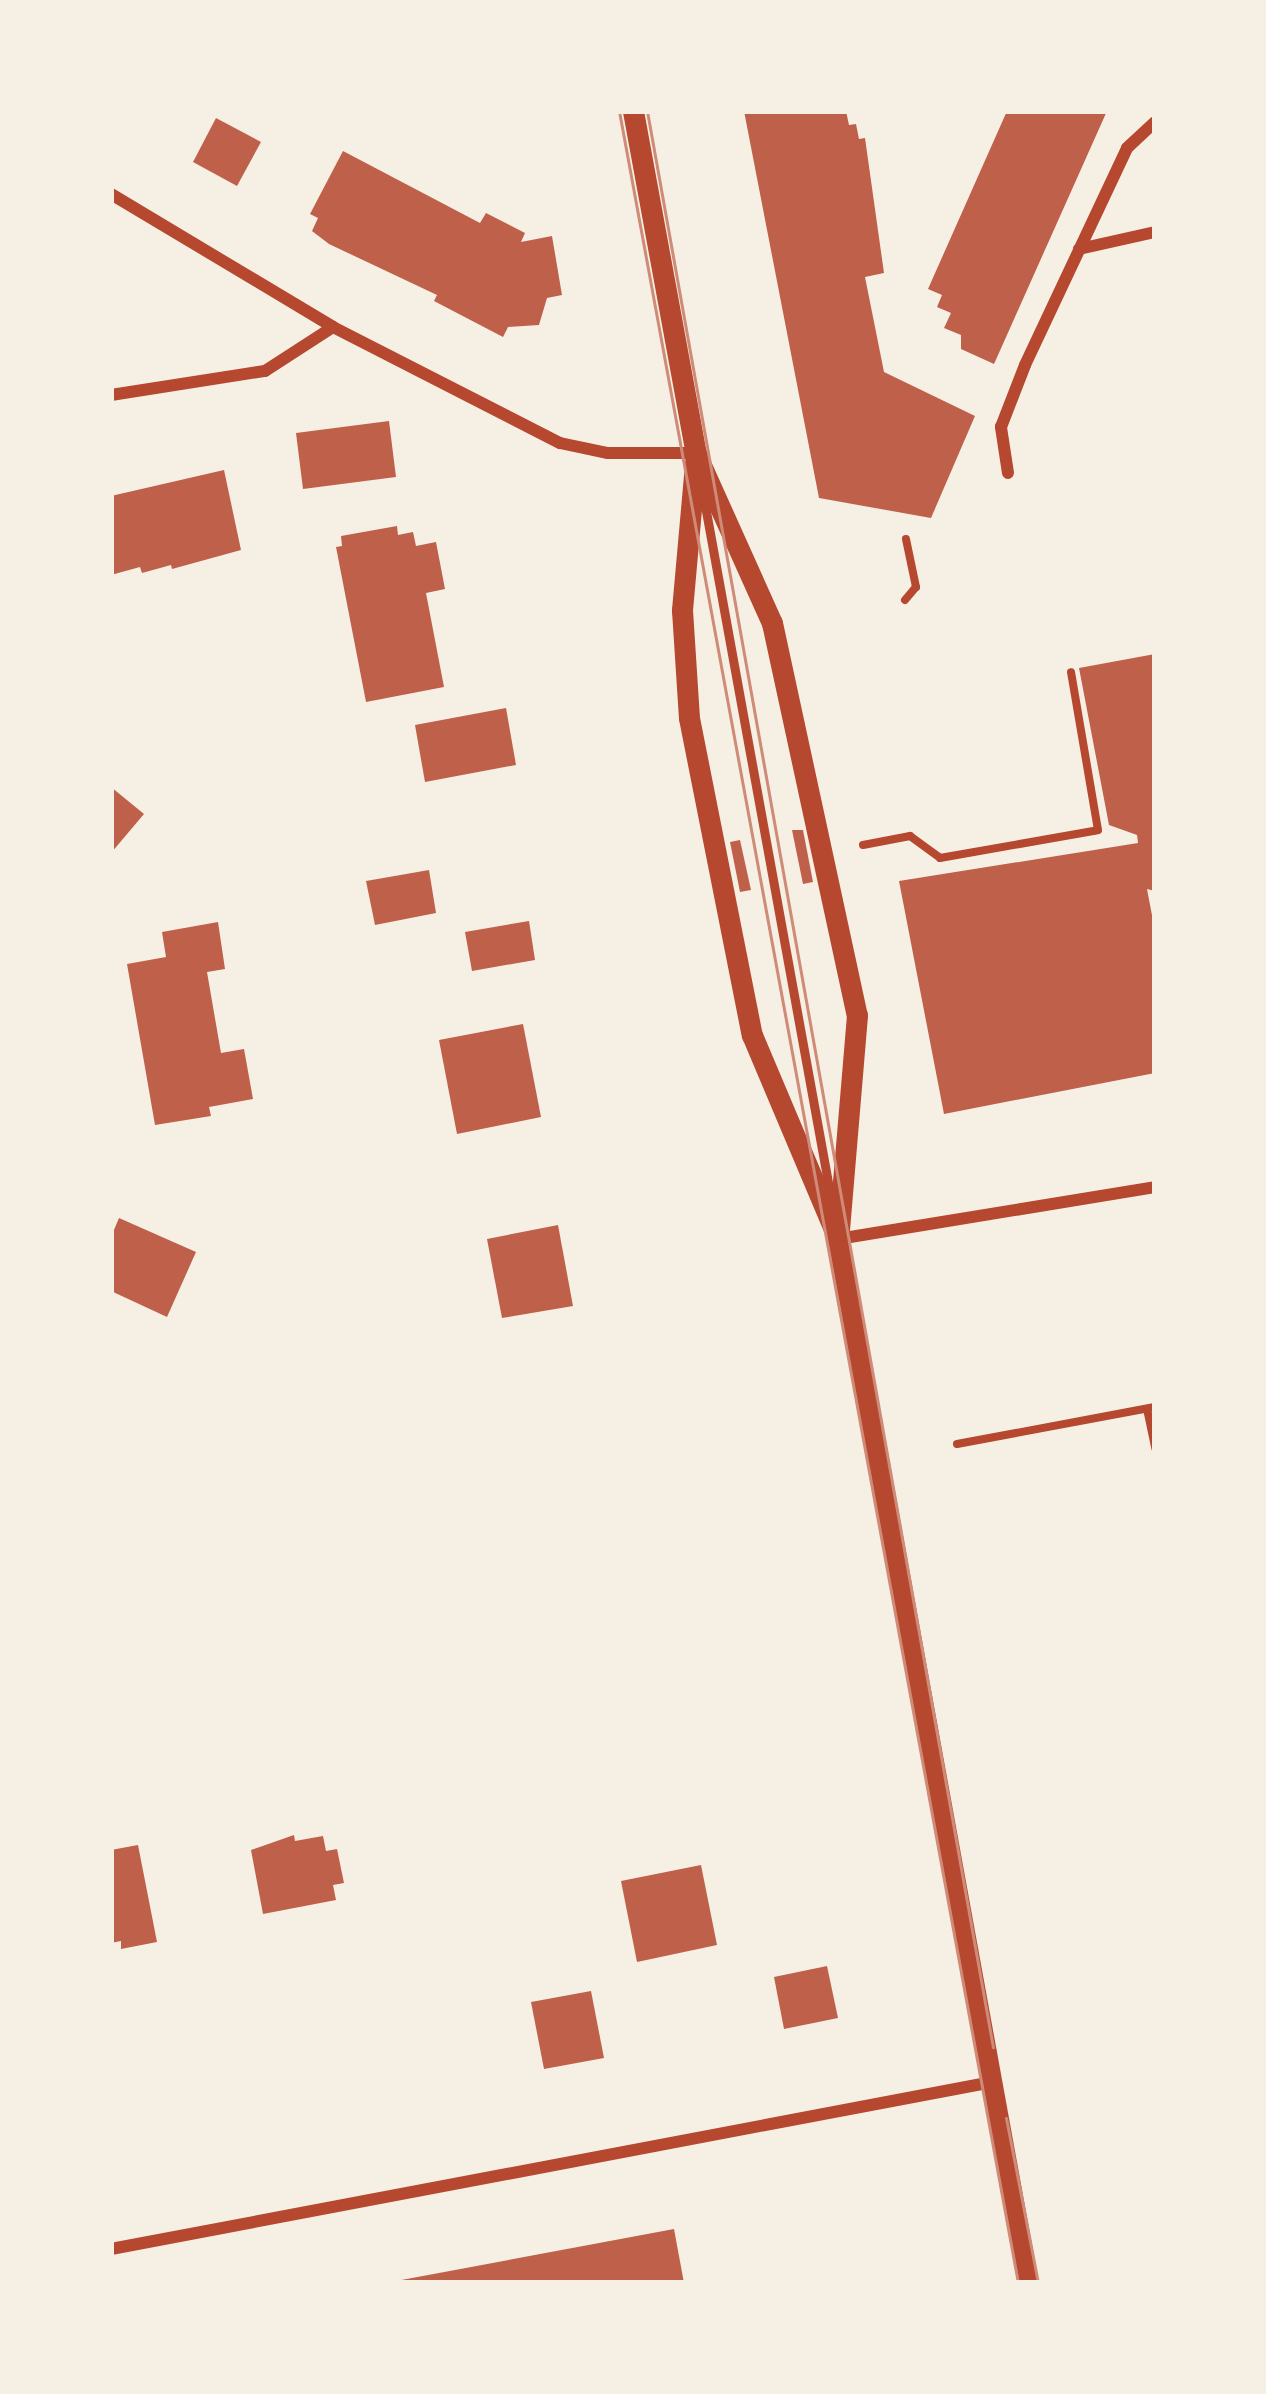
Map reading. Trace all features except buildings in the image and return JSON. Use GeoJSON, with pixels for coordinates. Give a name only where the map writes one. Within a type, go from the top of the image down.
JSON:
{"type":"FeatureCollection","features":[{"type":"Feature","properties":{"kind":"street"},"geometry":{"type":"LineString","coordinates":[[633,111],[696,453],[772,623],[857,1015],[838,1239]]}},
{"type":"Feature","properties":{"kind":"street"},"geometry":{"type":"LineString","coordinates":[[1008,472],[1001,427],[1127,148],[1155,122]]}},
{"type":"Feature","properties":{"kind":"street"},"geometry":{"type":"LineString","coordinates":[[111,194],[333,327],[560,443],[608,453],[696,453]]}},
{"type":"Feature","properties":{"kind":"street"},"geometry":{"type":"LineString","coordinates":[[1078,249],[1155,232]]}},
{"type":"Feature","properties":{"kind":"street"},"geometry":{"type":"LineString","coordinates":[[111,395],[265,371],[333,327]]}},
{"type":"Feature","properties":{"kind":"street"},"geometry":{"type":"LineString","coordinates":[[696,453],[682,610],[689,718],[752,1035],[838,1239],[1028,2283]]}},
{"type":"Feature","properties":{"kind":"street"},"geometry":{"type":"LineString","coordinates":[[838,1239],[1155,1187]]}},
{"type":"Feature","properties":{"kind":"street"},"geometry":{"type":"LineString","coordinates":[[111,2249],[992,2082]]}},
{"type":"Feature","properties":{"kind":"lane"},"geometry":{"type":"LineString","coordinates":[[696,453],[838,1239]]}},
{"type":"Feature","properties":{"kind":"path"},"geometry":{"type":"LineString","coordinates":[[904,600],[916,587],[906,539]]}},
{"type":"Feature","properties":{"kind":"path"},"geometry":{"type":"LineString","coordinates":[[863,845],[910,836],[940,857],[1098,830],[1070,672]]}},
{"type":"Feature","properties":{"kind":"path"},"geometry":{"type":"LineString","coordinates":[[957,1444],[1151,1408],[1155,1448]]}},
{"type":"Feature","properties":{"kind":"tram line"},"geometry":{"type":"LineString","coordinates":[[619,111],[1018,2283]]}},
{"type":"Feature","properties":{"kind":"tram line"},"geometry":{"type":"LineString","coordinates":[[647,111],[993,2047]]}},
{"type":"Feature","properties":{"kind":"tram line"},"geometry":{"type":"LineString","coordinates":[[1006,2118],[1038,2283]]}}]}
